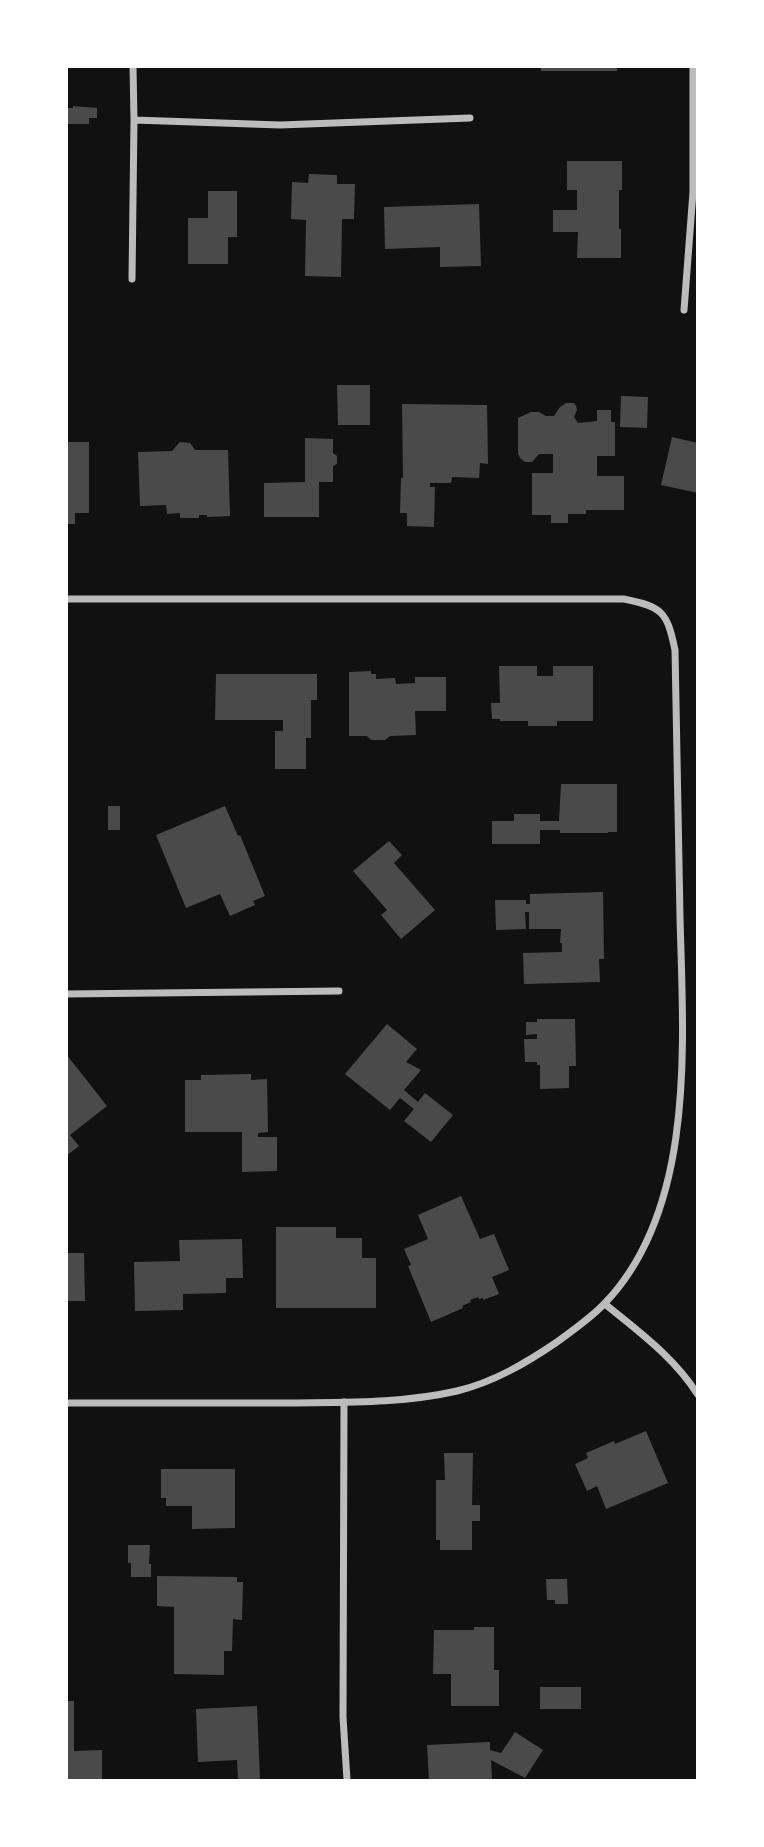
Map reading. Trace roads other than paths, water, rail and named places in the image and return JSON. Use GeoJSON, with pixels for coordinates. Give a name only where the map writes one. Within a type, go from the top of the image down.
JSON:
{"type":"FeatureCollection","features":[{"type":"Feature","properties":{"kind":"street"},"geometry":{"type":"LineString","coordinates":[[132,279],[133,66]]}},
{"type":"Feature","properties":{"kind":"street"},"geometry":{"type":"LineString","coordinates":[[684,310],[693,192],[693,66]]}},
{"type":"Feature","properties":{"kind":"street"},"geometry":{"type":"LineString","coordinates":[[134,120],[280,125],[470,118]]}},
{"type":"Feature","properties":{"kind":"street"},"geometry":{"type":"LineString","coordinates":[[66,599],[624,599],[645,603],[662,612],[671,631],[675,650],[682,999],[679,1122],[670,1172],[656,1218],[624,1281],[605,1304],[577,1328],[524,1364],[491,1380],[458,1391],[400,1401],[66,1404]]}},
{"type":"Feature","properties":{"kind":"street"},"geometry":{"type":"LineString","coordinates":[[66,994],[339,990]]}},
{"type":"Feature","properties":{"kind":"street"},"geometry":{"type":"LineString","coordinates":[[605,1304],[661,1349],[698,1395]]}},
{"type":"Feature","properties":{"kind":"street"},"geometry":{"type":"LineString","coordinates":[[344,1402],[343,1717],[347,1780]]}}]}
